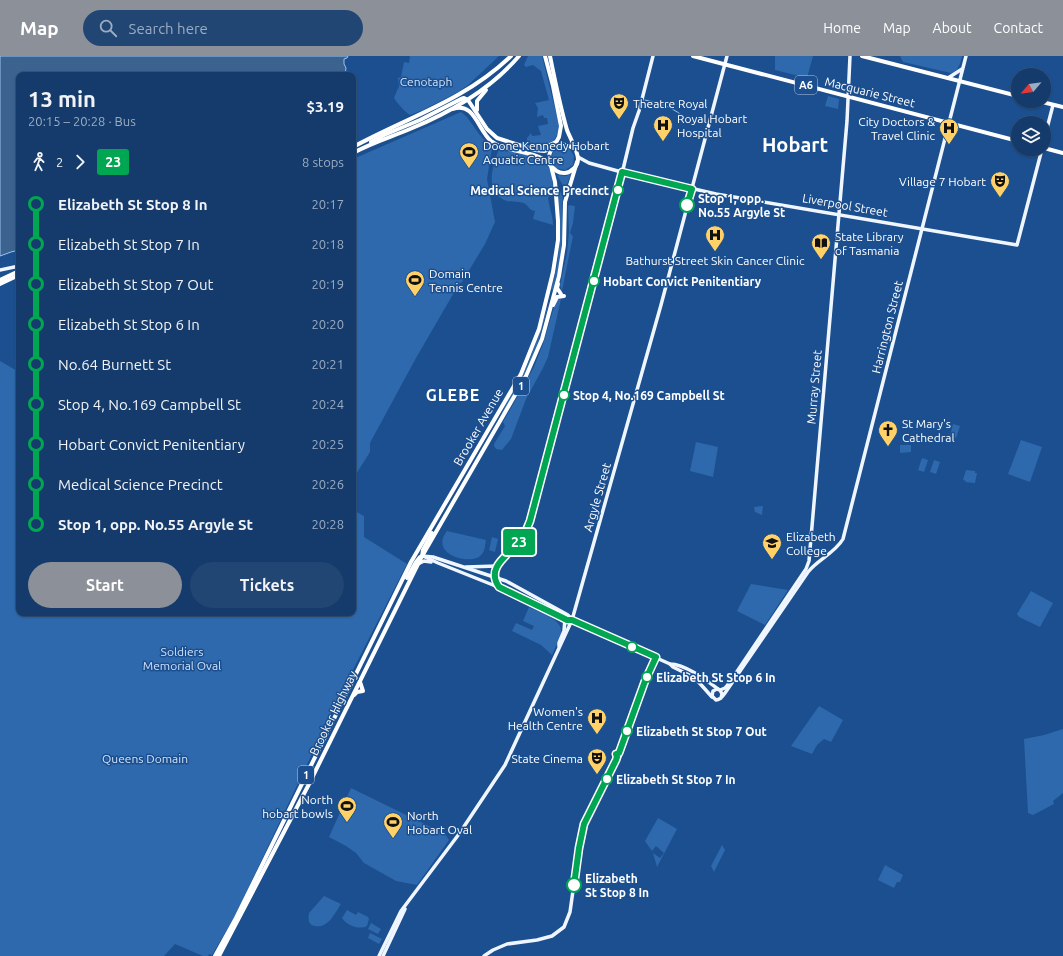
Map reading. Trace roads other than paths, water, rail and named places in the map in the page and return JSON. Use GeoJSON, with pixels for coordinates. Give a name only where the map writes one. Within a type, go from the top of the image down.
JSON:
{"type":"FeatureCollection","features":[{"type":"Feature","properties":{"kind":"highway"},"geometry":{"type":"LineString","coordinates":[[393,131],[461,94],[483,80],[511,56]]}},
{"type":"Feature","properties":{"kind":"highway"},"geometry":{"type":"LineString","coordinates":[[477,112],[476,107],[478,99],[519,56]]}},
{"type":"Feature","properties":{"kind":"highway"},"geometry":{"type":"LineString","coordinates":[[453,108],[461,106],[468,109],[485,134],[494,143],[537,156],[546,161],[558,172],[566,173],[574,168],[578,160],[566,128],[550,56]]}},
{"type":"Feature","properties":{"kind":"highway","name":"Macquarie Street"},"geometry":{"type":"LineString","coordinates":[[693,56],[1011,139]]}},
{"type":"Feature","properties":{"kind":"highway"},"geometry":{"type":"LineString","coordinates":[[862,56],[1011,94]]}},
{"type":"Feature","properties":{"kind":"highway"},"geometry":{"type":"LineString","coordinates":[[545,58],[553,86],[561,126],[560,134],[553,148]]}},
{"type":"Feature","properties":{"kind":"highway"},"geometry":{"type":"LineString","coordinates":[[393,131],[426,122],[468,100],[491,84]]}},
{"type":"Feature","properties":{"kind":"highway"},"geometry":{"type":"LineString","coordinates":[[356,146],[420,120],[461,99],[468,100],[493,136],[503,141],[541,151],[564,144],[575,150]]}},
{"type":"Feature","properties":{"kind":"highway"},"geometry":{"type":"LineString","coordinates":[[1053,105],[1063,108]]}},
{"type":"Feature","properties":{"kind":"highway"},"geometry":{"type":"LineString","coordinates":[[356,152],[383,135]]}},
{"type":"Feature","properties":{"kind":"highway"},"geometry":{"type":"LineString","coordinates":[[526,147],[548,146],[557,140]]}},
{"type":"Feature","properties":{"kind":"highway","name":"1"},"geometry":{"type":"LineString","coordinates":[[551,166],[549,156],[553,148]]}},
{"type":"Feature","properties":{"kind":"highway"},"geometry":{"type":"LineString","coordinates":[[1051,151],[1063,153]]}},
{"type":"Feature","properties":{"kind":"highway","name":"Brooker Avenue"},"geometry":{"type":"LineString","coordinates":[[418,564],[526,376],[542,340],[559,276],[564,245],[565,202],[578,160]]}},
{"type":"Feature","properties":{"kind":"highway","name":"Brooker Avenue"},"geometry":{"type":"LineString","coordinates":[[396,593],[418,551],[520,374],[532,347],[542,319],[553,272],[558,240],[555,182],[551,166]]}},
{"type":"Feature","properties":{"kind":"highway"},"geometry":{"type":"LineString","coordinates":[[0,280],[16,273]]}},
{"type":"Feature","properties":{"kind":"highway"},"geometry":{"type":"LineString","coordinates":[[542,340],[555,299],[564,296],[558,288],[559,276]]}},
{"type":"Feature","properties":{"kind":"highway"},"geometry":{"type":"LineString","coordinates":[[0,285],[16,277]]}},
{"type":"Feature","properties":{"kind":"highway"},"geometry":{"type":"LineString","coordinates":[[542,319],[550,296],[554,294],[561,294]]}},
{"type":"Feature","properties":{"kind":"highway"},"geometry":{"type":"LineString","coordinates":[[396,593],[404,584],[417,560],[422,556],[422,550],[432,532],[435,522]]}},
{"type":"Feature","properties":{"kind":"highway","name":"Brooker Highway"},"geometry":{"type":"LineString","coordinates":[[219,956],[308,786],[353,696],[357,692],[362,691],[360,682],[418,564]]}},
{"type":"Feature","properties":{"kind":"highway","name":"Brooker Highway"},"geometry":{"type":"LineString","coordinates":[[215,956],[236,918],[396,593]]}},
{"type":"Feature","properties":{"kind":"main road"},"geometry":{"type":"LineString","coordinates":[[499,587],[494,577],[494,570],[523,537],[530,521],[653,56]]}},
{"type":"Feature","properties":{"kind":"main road","name":"Argyle Street"},"geometry":{"type":"LineString","coordinates":[[379,956],[398,917],[459,834],[505,765],[572,620],[629,422],[727,56]]}},
{"type":"Feature","properties":{"kind":"main road","name":"Murray Street"},"geometry":{"type":"LineString","coordinates":[[719,690],[723,690],[727,686],[806,569],[808,563],[849,97],[850,56]]}},
{"type":"Feature","properties":{"kind":"main road","name":"Harrington Street"},"geometry":{"type":"LineString","coordinates":[[721,698],[728,690],[804,577],[813,566],[843,539],[966,56]]}},
{"type":"Feature","properties":{"kind":"main road"},"geometry":{"type":"LineString","coordinates":[[948,78],[963,69]]}},
{"type":"Feature","properties":{"kind":"main road"},"geometry":{"type":"LineString","coordinates":[[1050,116],[1053,105]]}},
{"type":"Feature","properties":{"kind":"main road","name":"Liverpool Street"},"geometry":{"type":"LineString","coordinates":[[578,160],[692,189],[1017,245],[1041,156]]}},
{"type":"Feature","properties":{"kind":"main road"},"geometry":{"type":"LineString","coordinates":[[0,270],[16,267]]}},
{"type":"Feature","properties":{"kind":"main road"},"geometry":{"type":"LineString","coordinates":[[430,544],[429,551],[434,556]]}},
{"type":"Feature","properties":{"kind":"main road"},"geometry":{"type":"LineString","coordinates":[[422,556],[434,556],[510,583],[543,600],[568,615],[572,620]]}},
{"type":"Feature","properties":{"kind":"main road"},"geometry":{"type":"LineString","coordinates":[[422,556],[499,587],[565,619],[572,620],[656,657],[695,678],[712,697],[717,700],[721,698],[722,693],[719,690],[698,675],[674,664],[670,664]]}},
{"type":"Feature","properties":{"kind":"main road"},"geometry":{"type":"LineString","coordinates":[[439,558],[444,565]]}},
{"type":"Feature","properties":{"kind":"main road"},"geometry":{"type":"LineString","coordinates":[[418,564],[426,561],[438,563]]}},
{"type":"Feature","properties":{"kind":"main road"},"geometry":{"type":"LineString","coordinates":[[444,565],[453,563]]}},
{"type":"Feature","properties":{"kind":"main road"},"geometry":{"type":"LineString","coordinates":[[461,566],[497,566]]}},
{"type":"Feature","properties":{"kind":"main road"},"geometry":{"type":"LineString","coordinates":[[559,649],[559,642],[564,631],[565,619]]}},
{"type":"Feature","properties":{"kind":"main road"},"geometry":{"type":"LineString","coordinates":[[484,956],[507,944],[537,940],[552,936],[564,927],[570,912],[584,824],[618,755],[645,681],[656,657]]}},
{"type":"Feature","properties":{"kind":"main road"},"geometry":{"type":"LineString","coordinates":[[712,697],[713,691],[719,690]]}},
{"type":"Feature","properties":{"kind":"main road","name":"Argyle Street"},"geometry":{"type":"LineString","coordinates":[[383,956],[405,908]]}},
{"type":"Feature","properties":{"kind":"waterway"},"geometry":{"type":"LineString","coordinates":[[645,100],[667,106],[686,119]]}},
{"type":"Feature","properties":{"kind":"place","name":"Theatre Royal"},"geometry":{"type":"Point","coordinates":[619,120]}},
{"type":"Feature","properties":{"kind":"place","name":"Royal Hobart Hospital"},"geometry":{"type":"Point","coordinates":[663,142]}},
{"type":"Feature","properties":{"kind":"place","name":"City Doctors & Travel Clinic"},"geometry":{"type":"Point","coordinates":[949,145]}},
{"type":"Feature","properties":{"kind":"place","name":"Doone Kennedy Hobart Aquatic Centre"},"geometry":{"type":"Point","coordinates":[469,169]}},
{"type":"Feature","properties":{"kind":"place","name":"Medical Science Precinct"},"geometry":{"type":"Point","coordinates":[618,190]}},
{"type":"Feature","properties":{"kind":"place","name":"Village 7 Hobart"},"geometry":{"type":"Point","coordinates":[1000,198]}},
{"type":"Feature","properties":{"kind":"place","name":"Stop 1, opp. No.55 Argyle St"},"geometry":{"type":"Point","coordinates":[687,205]}},
{"type":"Feature","properties":{"kind":"place","name":"Bathurst Street Skin Cancer Clinic"},"geometry":{"type":"Point","coordinates":[715,252]}},
{"type":"Feature","properties":{"kind":"place","name":"State Library of Tasmania"},"geometry":{"type":"Point","coordinates":[821,260]}},
{"type":"Feature","properties":{"kind":"place","name":"Hobart Convict Penitentiary"},"geometry":{"type":"Point","coordinates":[594,281]}},
{"type":"Feature","properties":{"kind":"place","name":"Domain Tennis Centre"},"geometry":{"type":"Point","coordinates":[415,297]}},
{"type":"Feature","properties":{"kind":"place","name":"Stop 4, No.169 Campbell St"},"geometry":{"type":"Point","coordinates":[564,395]}},
{"type":"Feature","properties":{"kind":"place","name":"St Mary's Cathedral"},"geometry":{"type":"Point","coordinates":[888,447]}},
{"type":"Feature","properties":{"kind":"place","name":"Elizabeth College"},"geometry":{"type":"Point","coordinates":[772,560]}},
{"type":"Feature","properties":{"kind":"place","name":"Elizabeth St Stop 6 In"},"geometry":{"type":"Point","coordinates":[647,677]}},
{"type":"Feature","properties":{"kind":"place","name":"Elizabeth St Stop 7 Out"},"geometry":{"type":"Point","coordinates":[627,731]}},
{"type":"Feature","properties":{"kind":"place","name":"Women's Health Centre"},"geometry":{"type":"Point","coordinates":[597,735]}},
{"type":"Feature","properties":{"kind":"place","name":"State Cinema"},"geometry":{"type":"Point","coordinates":[597,775]}},
{"type":"Feature","properties":{"kind":"place","name":"Elizabeth St Stop 7 In"},"geometry":{"type":"Point","coordinates":[607,779]}},
{"type":"Feature","properties":{"kind":"place","name":"North hobart bowls"},"geometry":{"type":"Point","coordinates":[347,823]}},
{"type":"Feature","properties":{"kind":"place","name":"North Hobart Oval"},"geometry":{"type":"Point","coordinates":[393,839]}},
{"type":"Feature","properties":{"kind":"place","name":"Elizabeth St Stop 8 In"},"geometry":{"type":"Point","coordinates":[574,885]}},
{"type":"Feature","properties":{"kind":"district","name":"Hobart"},"geometry":{"type":"Point","coordinates":[795,144]}},
{"type":"Feature","properties":{"kind":"district","name":"GLEBE"},"geometry":{"type":"Point","coordinates":[453,395]}},
{"type":"Feature","properties":{"kind":"park label","name":"Cenotaph"},"geometry":{"type":"Point","coordinates":[426,81]}},
{"type":"Feature","properties":{"kind":"park label","name":"Soldiers Memorial Oval"},"geometry":{"type":"Point","coordinates":[182,658]}},
{"type":"Feature","properties":{"kind":"park label","name":"Queens Domain"},"geometry":{"type":"Point","coordinates":[145,758]}}]}
